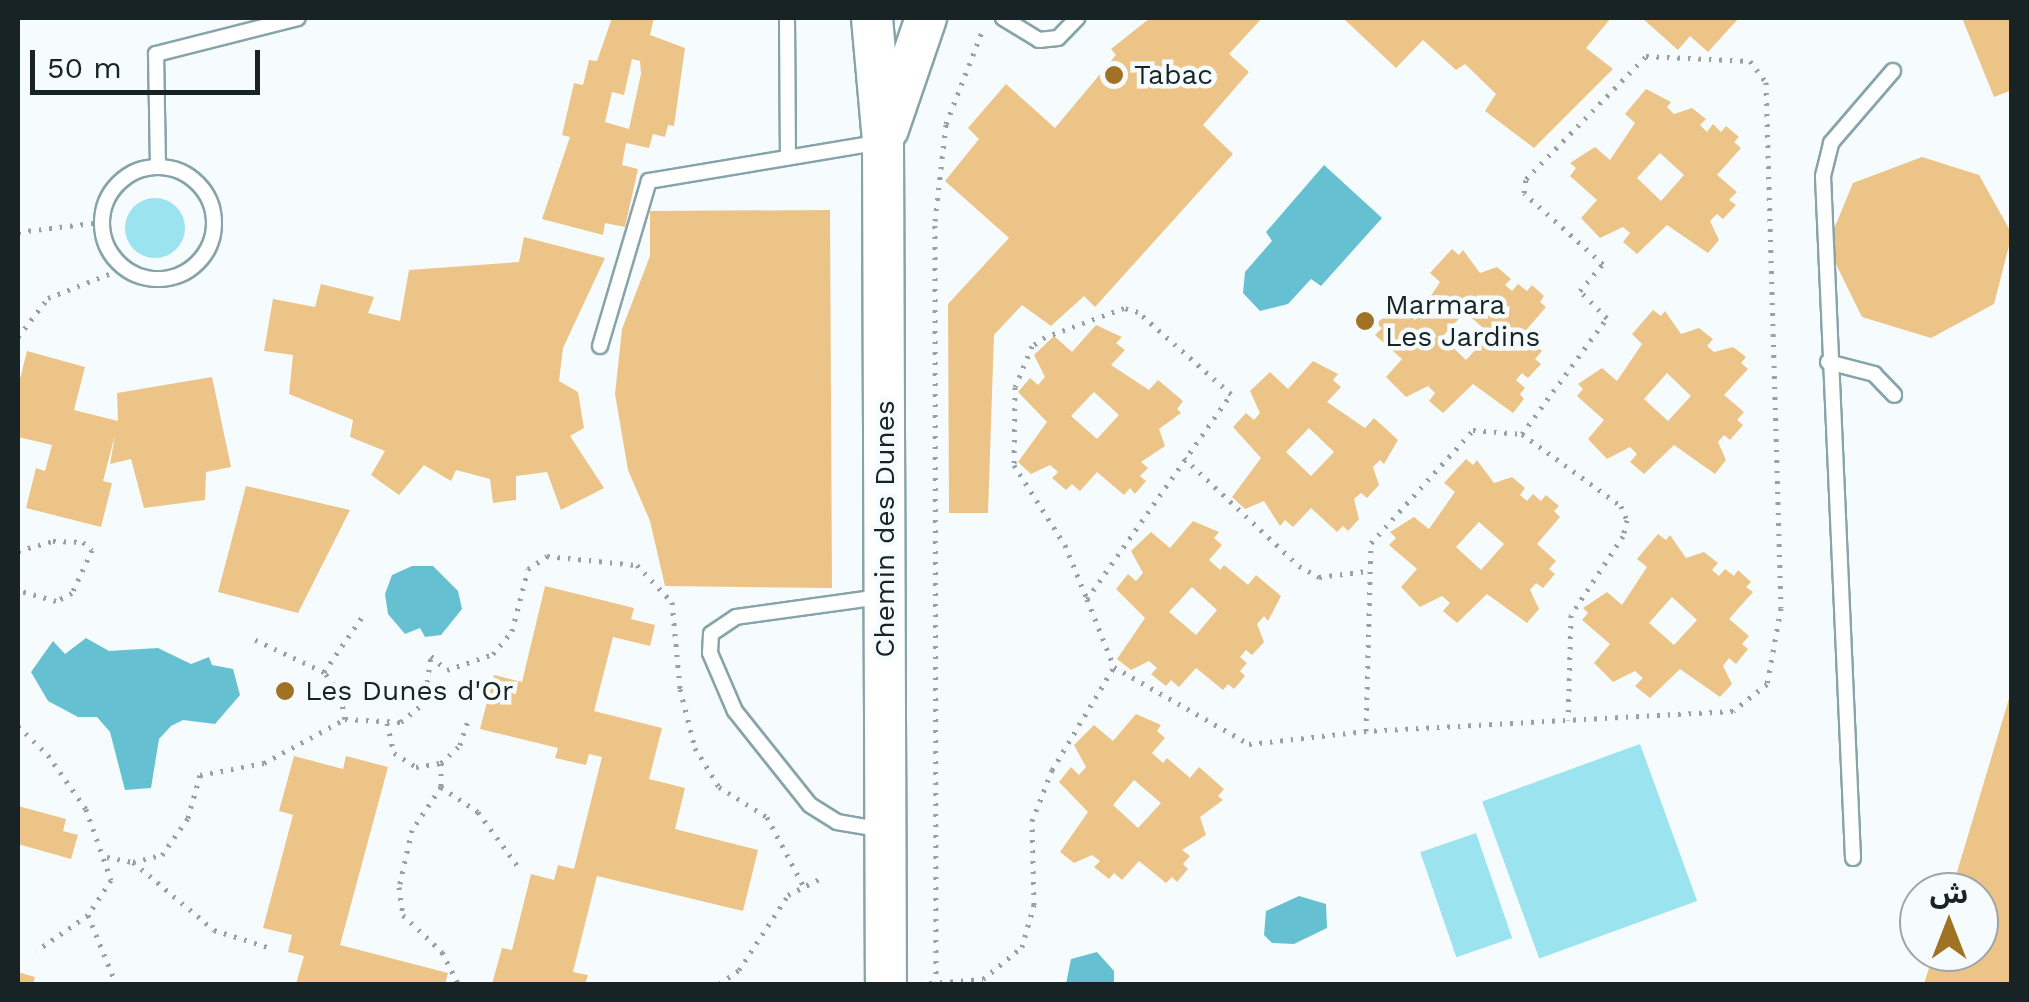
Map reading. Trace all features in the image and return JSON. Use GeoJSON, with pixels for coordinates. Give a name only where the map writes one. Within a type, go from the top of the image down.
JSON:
{"type":"FeatureCollection","features":[{"type":"Feature","properties":{"kind":"street","name":"Chemin des Dunes"},"geometry":{"type":"LineString","coordinates":[[872,18],[883,142],[886,984]]}},
{"type":"Feature","properties":{"kind":"street","name":"Chemin des Dunes"},"geometry":{"type":"LineString","coordinates":[[877,74],[890,18]]}},
{"type":"Feature","properties":{"kind":"street"},"geometry":{"type":"LineString","coordinates":[[883,142],[926,18]]}},
{"type":"Feature","properties":{"kind":"lane"},"geometry":{"type":"LineString","coordinates":[[158,166],[156,54],[298,18]]}},
{"type":"Feature","properties":{"kind":"lane"},"geometry":{"type":"LineString","coordinates":[[788,18],[788,154]]}},
{"type":"Feature","properties":{"kind":"lane"},"geometry":{"type":"LineString","coordinates":[[1003,18],[1038,40],[1058,38],[1077,18]]}},
{"type":"Feature","properties":{"kind":"lane"},"geometry":{"type":"LineString","coordinates":[[1853,858],[1828,362],[1823,176],[1831,143],[1893,71]]}},
{"type":"Feature","properties":{"kind":"lane"},"geometry":{"type":"LineString","coordinates":[[600,346],[649,181],[788,154],[883,142]]}},
{"type":"Feature","properties":{"kind":"lane"},"geometry":{"type":"LineString","coordinates":[[158,166],[198,183],[214,216],[213,235],[206,252],[178,276],[141,276],[124,268],[112,255],[101,222],[120,181],[158,166]]}},
{"type":"Feature","properties":{"kind":"lane"},"geometry":{"type":"LineString","coordinates":[[1828,362],[1874,374],[1894,395]]}},
{"type":"Feature","properties":{"kind":"lane"},"geometry":{"type":"LineString","coordinates":[[885,830],[836,822],[810,805],[736,711],[710,653],[711,634],[736,618],[886,597]]}},
{"type":"Feature","properties":{"kind":"path"},"geometry":{"type":"LineString","coordinates":[[988,18],[951,109],[937,172],[936,984],[982,979],[1022,947],[1034,905],[1032,821],[1052,770],[1114,666]]}},
{"type":"Feature","properties":{"kind":"path"},"geometry":{"type":"LineString","coordinates":[[1087,599],[1231,394],[1138,312],[1097,313],[1032,346],[1014,387],[1014,465],[1065,545],[1114,666],[1249,744],[1366,730],[1734,711],[1751,702],[1771,669],[1781,608],[1761,68],[1750,62],[1646,56],[1530,173],[1524,193],[1602,264],[1580,291],[1608,318],[1522,434]]}},
{"type":"Feature","properties":{"kind":"path"},"geometry":{"type":"LineString","coordinates":[[18,232],[101,222]]}},
{"type":"Feature","properties":{"kind":"path"},"geometry":{"type":"LineString","coordinates":[[18,337],[48,298],[124,268]]}},
{"type":"Feature","properties":{"kind":"path"},"geometry":{"type":"LineString","coordinates":[[1366,730],[1371,543],[1473,430],[1522,434],[1621,506],[1626,520],[1623,536],[1570,615],[1568,720]]}},
{"type":"Feature","properties":{"kind":"path"},"geometry":{"type":"LineString","coordinates":[[1184,458],[1300,566],[1320,576],[1368,572]]}},
{"type":"Feature","properties":{"kind":"path"},"geometry":{"type":"LineString","coordinates":[[18,551],[53,541],[83,542],[92,550],[72,593],[56,600],[18,591]]}},
{"type":"Feature","properties":{"kind":"path"},"geometry":{"type":"LineString","coordinates":[[133,862],[174,845],[200,775],[264,764],[345,719],[401,722],[424,704],[431,656],[447,670],[493,654],[512,631],[528,569],[547,556],[637,565],[672,602],[680,689],[695,748],[719,787],[767,817],[804,887]]}},
{"type":"Feature","properties":{"kind":"path"},"geometry":{"type":"LineString","coordinates":[[324,672],[362,618]]}},
{"type":"Feature","properties":{"kind":"path"},"geometry":{"type":"LineString","coordinates":[[249,637],[324,672],[340,693],[345,719]]}},
{"type":"Feature","properties":{"kind":"path"},"geometry":{"type":"LineString","coordinates":[[387,723],[394,753],[416,767],[441,763],[460,746],[468,722]]}},
{"type":"Feature","properties":{"kind":"path"},"geometry":{"type":"LineString","coordinates":[[18,726],[74,791],[106,857],[111,880],[88,915],[36,951]]}},
{"type":"Feature","properties":{"kind":"path"},"geometry":{"type":"LineString","coordinates":[[441,763],[441,788],[412,830],[399,887],[402,916],[442,952],[458,984]]}},
{"type":"Feature","properties":{"kind":"path"},"geometry":{"type":"LineString","coordinates":[[441,788],[478,812],[517,865]]}},
{"type":"Feature","properties":{"kind":"path"},"geometry":{"type":"LineString","coordinates":[[106,857],[133,862],[214,930],[271,948]]}},
{"type":"Feature","properties":{"kind":"path"},"geometry":{"type":"LineString","coordinates":[[719,984],[738,970],[788,895],[822,878]]}},
{"type":"Feature","properties":{"kind":"path"},"geometry":{"type":"LineString","coordinates":[[88,915],[116,984]]}},
{"type":"Feature","properties":{"kind":"shaded area"},"geometry":{"type":"Polygon","coordinates":[[[1324,165],[1382,218],[1321,286],[1311,279],[1288,304],[1260,311],[1243,293],[1245,272],[1272,241],[1266,232],[1324,165]]]}},
{"type":"Feature","properties":{"kind":"shaded area"},"geometry":{"type":"Polygon","coordinates":[[[155,198],[176,207],[185,228],[176,249],[155,258],[134,249],[125,228],[134,207],[155,198]]]}},
{"type":"Feature","properties":{"kind":"shaded area"},"geometry":{"type":"Polygon","coordinates":[[[412,566],[433,566],[458,591],[462,609],[441,635],[425,637],[420,628],[405,634],[388,614],[385,594],[392,575],[412,566]]]}},
{"type":"Feature","properties":{"kind":"shaded area"},"geometry":{"type":"Polygon","coordinates":[[[86,638],[109,651],[158,648],[191,664],[209,657],[212,665],[233,669],[240,695],[215,724],[183,720],[171,726],[159,739],[151,788],[125,790],[110,732],[97,717],[78,717],[48,701],[31,672],[53,641],[65,654],[86,638]]]}},
{"type":"Feature","properties":{"kind":"shaded area"},"geometry":{"type":"Polygon","coordinates":[[[1640,744],[1697,901],[1539,958],[1482,801],[1640,744]]]}},
{"type":"Feature","properties":{"kind":"shaded area"},"geometry":{"type":"Polygon","coordinates":[[[1476,833],[1512,938],[1456,957],[1420,852],[1476,833]]]}},
{"type":"Feature","properties":{"kind":"shaded area"},"geometry":{"type":"Polygon","coordinates":[[[1299,896],[1326,904],[1327,928],[1294,944],[1272,943],[1264,935],[1266,911],[1299,896]]]}},
{"type":"Feature","properties":{"kind":"shaded area"},"geometry":{"type":"Polygon","coordinates":[[[1097,952],[1114,971],[1114,984],[1066,984],[1071,959],[1097,952]]]}},
{"type":"Feature","properties":{"kind":"building"},"geometry":{"type":"Polygon","coordinates":[[[612,18],[654,18],[650,35],[685,48],[674,126],[668,125],[665,137],[653,134],[649,148],[626,143],[622,165],[638,169],[625,227],[605,223],[603,235],[542,219],[570,137],[562,135],[574,83],[583,85],[589,60],[597,61],[612,18]],[[632,59],[624,95],[612,92],[605,122],[629,129],[641,74],[640,61],[632,59]]]}},
{"type":"Feature","properties":{"kind":"building"},"geometry":{"type":"Polygon","coordinates":[[[1150,18],[1262,18],[1229,54],[1249,72],[1203,125],[1233,154],[1095,307],[1084,296],[1051,326],[1022,305],[994,335],[988,513],[949,513],[948,304],[1009,238],[945,181],[979,139],[968,128],[1006,84],[1055,128],[1116,55],[1111,49],[1150,18]]]}},
{"type":"Feature","properties":{"kind":"building"},"geometry":{"type":"Polygon","coordinates":[[[1343,18],[1611,18],[1586,48],[1613,69],[1534,148],[1485,111],[1496,94],[1465,64],[1456,70],[1423,40],[1396,68],[1343,18]]]}},
{"type":"Feature","properties":{"kind":"building"},"geometry":{"type":"Polygon","coordinates":[[[1642,18],[1739,18],[1708,52],[1690,36],[1678,50],[1642,18]]]}},
{"type":"Feature","properties":{"kind":"building"},"geometry":{"type":"Polygon","coordinates":[[[1962,18],[2012,18],[2012,90],[1994,97],[1962,18]]]}},
{"type":"Feature","properties":{"kind":"building"},"geometry":{"type":"Polygon","coordinates":[[[1646,89],[1671,102],[1667,107],[1674,114],[1692,108],[1706,119],[1700,125],[1707,132],[1713,124],[1721,132],[1726,126],[1739,137],[1734,142],[1741,148],[1717,175],[1737,192],[1729,200],[1736,205],[1723,219],[1717,214],[1710,221],[1719,240],[1708,253],[1667,225],[1637,254],[1623,242],[1630,233],[1623,227],[1600,238],[1581,218],[1597,200],[1570,176],[1576,168],[1570,163],[1595,147],[1610,160],[1635,123],[1625,114],[1646,89]],[[1660,153],[1637,178],[1661,201],[1684,175],[1660,153]]]}},
{"type":"Feature","properties":{"kind":"building"},"geometry":{"type":"Polygon","coordinates":[[[1922,157],[1979,175],[2012,234],[1994,304],[1931,338],[1862,317],[1827,246],[1853,183],[1922,157]]]}},
{"type":"Feature","properties":{"kind":"building"},"geometry":{"type":"Polygon","coordinates":[[[830,210],[832,588],[665,586],[650,521],[628,470],[615,394],[622,329],[650,256],[650,211],[830,210]]]}},
{"type":"Feature","properties":{"kind":"building"},"geometry":{"type":"Polygon","coordinates":[[[524,237],[605,258],[563,348],[559,381],[578,392],[584,428],[570,436],[604,488],[561,510],[547,472],[516,476],[516,500],[493,503],[490,479],[456,470],[451,481],[424,465],[399,495],[371,475],[385,451],[350,437],[353,420],[289,394],[293,355],[264,351],[273,299],[315,307],[321,284],[374,297],[368,313],[400,321],[409,270],[519,262],[524,237]]]}},
{"type":"Feature","properties":{"kind":"building"},"geometry":{"type":"Polygon","coordinates":[[[1452,249],[1459,255],[1463,250],[1480,273],[1497,267],[1511,279],[1505,285],[1512,291],[1518,284],[1527,291],[1532,285],[1544,296],[1540,302],[1546,307],[1523,334],[1542,351],[1535,359],[1541,364],[1528,378],[1522,373],[1516,380],[1525,388],[1520,394],[1524,399],[1513,413],[1473,384],[1443,413],[1429,401],[1435,393],[1428,386],[1406,397],[1386,377],[1402,359],[1375,335],[1382,328],[1376,323],[1400,307],[1415,320],[1440,282],[1430,273],[1452,249]],[[1465,312],[1442,337],[1466,360],[1490,334],[1465,312]]]}},
{"type":"Feature","properties":{"kind":"building"},"geometry":{"type":"Polygon","coordinates":[[[1653,310],[1661,316],[1665,311],[1681,334],[1699,328],[1713,339],[1707,346],[1714,352],[1733,347],[1746,357],[1741,363],[1748,369],[1724,395],[1744,412],[1737,420],[1743,425],[1730,440],[1724,435],[1718,442],[1726,460],[1715,474],[1674,445],[1644,474],[1630,462],[1637,454],[1630,447],[1607,459],[1588,439],[1604,420],[1577,396],[1583,389],[1578,384],[1602,368],[1617,381],[1642,344],[1632,334],[1653,310]],[[1667,373],[1644,399],[1668,421],[1691,396],[1667,373]]]}},
{"type":"Feature","properties":{"kind":"building"},"geometry":{"type":"Polygon","coordinates":[[[1096,325],[1122,337],[1116,343],[1125,350],[1111,365],[1149,390],[1158,380],[1183,401],[1177,409],[1181,413],[1159,429],[1165,446],[1141,462],[1148,468],[1140,476],[1146,481],[1135,494],[1130,488],[1124,495],[1097,472],[1080,491],[1072,484],[1066,490],[1052,478],[1058,472],[1050,465],[1031,474],[1018,462],[1047,422],[1018,392],[1030,378],[1038,385],[1045,377],[1034,355],[1054,336],[1072,352],[1096,325]],[[1094,392],[1071,416],[1097,439],[1119,415],[1094,392]]]}},
{"type":"Feature","properties":{"kind":"building"},"geometry":{"type":"Polygon","coordinates":[[[27,351],[85,367],[74,410],[118,421],[117,393],[212,377],[231,467],[206,472],[205,500],[144,508],[131,459],[110,464],[115,435],[103,481],[112,483],[101,527],[26,508],[36,468],[45,471],[52,445],[18,437],[18,387],[27,351]]]}},
{"type":"Feature","properties":{"kind":"building"},"geometry":{"type":"Polygon","coordinates":[[[1313,361],[1338,374],[1333,380],[1341,387],[1327,402],[1365,428],[1374,418],[1398,440],[1384,464],[1380,460],[1373,467],[1379,485],[1367,498],[1361,493],[1354,499],[1359,519],[1348,531],[1343,526],[1337,532],[1311,508],[1293,527],[1285,520],[1280,526],[1264,501],[1245,509],[1232,497],[1261,458],[1233,427],[1246,413],[1254,420],[1260,413],[1250,391],[1270,372],[1288,389],[1313,361]],[[1309,428],[1286,452],[1311,476],[1334,452],[1309,428]]]}},
{"type":"Feature","properties":{"kind":"building"},"geometry":{"type":"Polygon","coordinates":[[[1466,459],[1473,465],[1477,460],[1494,483],[1512,477],[1525,488],[1520,495],[1527,501],[1533,494],[1541,501],[1546,495],[1559,506],[1554,511],[1560,517],[1537,544],[1556,561],[1549,569],[1555,574],[1543,588],[1536,583],[1530,590],[1539,609],[1527,623],[1487,594],[1457,623],[1443,611],[1450,603],[1442,596],[1420,607],[1401,587],[1417,569],[1389,545],[1396,538],[1390,532],[1414,517],[1429,529],[1455,492],[1444,483],[1466,459]],[[1479,522],[1456,547],[1481,570],[1504,544],[1479,522]]]}},
{"type":"Feature","properties":{"kind":"building"},"geometry":{"type":"Polygon","coordinates":[[[246,486],[350,510],[298,613],[218,592],[246,486]]]}},
{"type":"Feature","properties":{"kind":"building"},"geometry":{"type":"Polygon","coordinates":[[[1193,521],[1219,532],[1214,538],[1222,545],[1209,560],[1220,570],[1224,565],[1248,585],[1256,575],[1281,596],[1268,621],[1264,616],[1257,624],[1264,642],[1252,655],[1246,650],[1240,657],[1247,663],[1240,671],[1245,676],[1234,689],[1228,684],[1223,690],[1196,668],[1179,687],[1171,680],[1166,686],[1151,674],[1157,668],[1149,661],[1131,670],[1117,659],[1145,618],[1116,589],[1128,574],[1136,581],[1143,573],[1131,551],[1151,532],[1170,548],[1193,521]],[[1192,587],[1169,612],[1196,635],[1217,610],[1192,587]]]}},
{"type":"Feature","properties":{"kind":"building"},"geometry":{"type":"Polygon","coordinates":[[[1658,534],[1666,540],[1670,535],[1686,558],[1704,552],[1718,563],[1712,570],[1719,576],[1725,569],[1734,576],[1738,570],[1751,582],[1746,587],[1753,592],[1729,619],[1749,636],[1742,644],[1748,649],[1736,664],[1729,658],[1723,666],[1732,684],[1720,697],[1680,669],[1650,698],[1635,686],[1643,678],[1635,671],[1613,682],[1594,663],[1610,644],[1582,620],[1588,613],[1583,608],[1607,592],[1622,605],[1647,567],[1637,559],[1658,534]],[[1672,597],[1649,623],[1674,645],[1697,620],[1672,597]]]}},
{"type":"Feature","properties":{"kind":"building"},"geometry":{"type":"Polygon","coordinates":[[[545,586],[634,608],[631,619],[655,625],[650,646],[613,637],[594,711],[662,728],[649,779],[685,788],[675,829],[758,850],[743,911],[597,876],[573,972],[588,975],[585,984],[492,984],[502,948],[512,950],[531,874],[554,880],[558,865],[574,869],[602,757],[589,754],[586,765],[555,758],[558,748],[480,729],[494,675],[522,682],[545,586]]]}},
{"type":"Feature","properties":{"kind":"building"},"geometry":{"type":"Polygon","coordinates":[[[2011,692],[2012,984],[1924,984],[1928,972],[1999,972],[1999,872],[1957,872],[2011,692]]]}},
{"type":"Feature","properties":{"kind":"building"},"geometry":{"type":"Polygon","coordinates":[[[1136,714],[1161,725],[1157,731],[1165,738],[1152,753],[1163,763],[1167,758],[1190,778],[1199,767],[1224,789],[1218,796],[1223,800],[1200,817],[1206,835],[1182,850],[1190,856],[1183,864],[1188,869],[1177,882],[1172,877],[1166,883],[1139,861],[1122,880],[1114,873],[1109,879],[1094,867],[1100,861],[1092,855],[1074,863],[1060,852],[1088,812],[1059,782],[1071,767],[1079,775],[1086,767],[1074,745],[1094,725],[1113,741],[1136,714]],[[1134,780],[1113,805],[1138,828],[1161,803],[1134,780]]]}},
{"type":"Feature","properties":{"kind":"building"},"geometry":{"type":"Polygon","coordinates":[[[294,756],[343,769],[346,756],[388,767],[340,945],[448,973],[445,984],[296,984],[304,956],[288,952],[292,935],[263,928],[293,815],[279,811],[294,756]]]}},
{"type":"Feature","properties":{"kind":"building"},"geometry":{"type":"Polygon","coordinates":[[[18,806],[66,819],[63,831],[78,835],[71,859],[18,844],[18,806]]]}},
{"type":"Feature","properties":{"kind":"building"},"geometry":{"type":"Polygon","coordinates":[[[18,972],[35,977],[33,984],[18,984],[18,972]]]}},
{"type":"Feature","properties":{"kind":"place","name":"Tabac"},"geometry":{"type":"Point","coordinates":[1114,75]}},
{"type":"Feature","properties":{"kind":"place","name":"Marmara Les Jardins"},"geometry":{"type":"Point","coordinates":[1365,321]}},
{"type":"Feature","properties":{"kind":"place","name":"Les Dunes d'Or"},"geometry":{"type":"Point","coordinates":[285,691]}}]}
